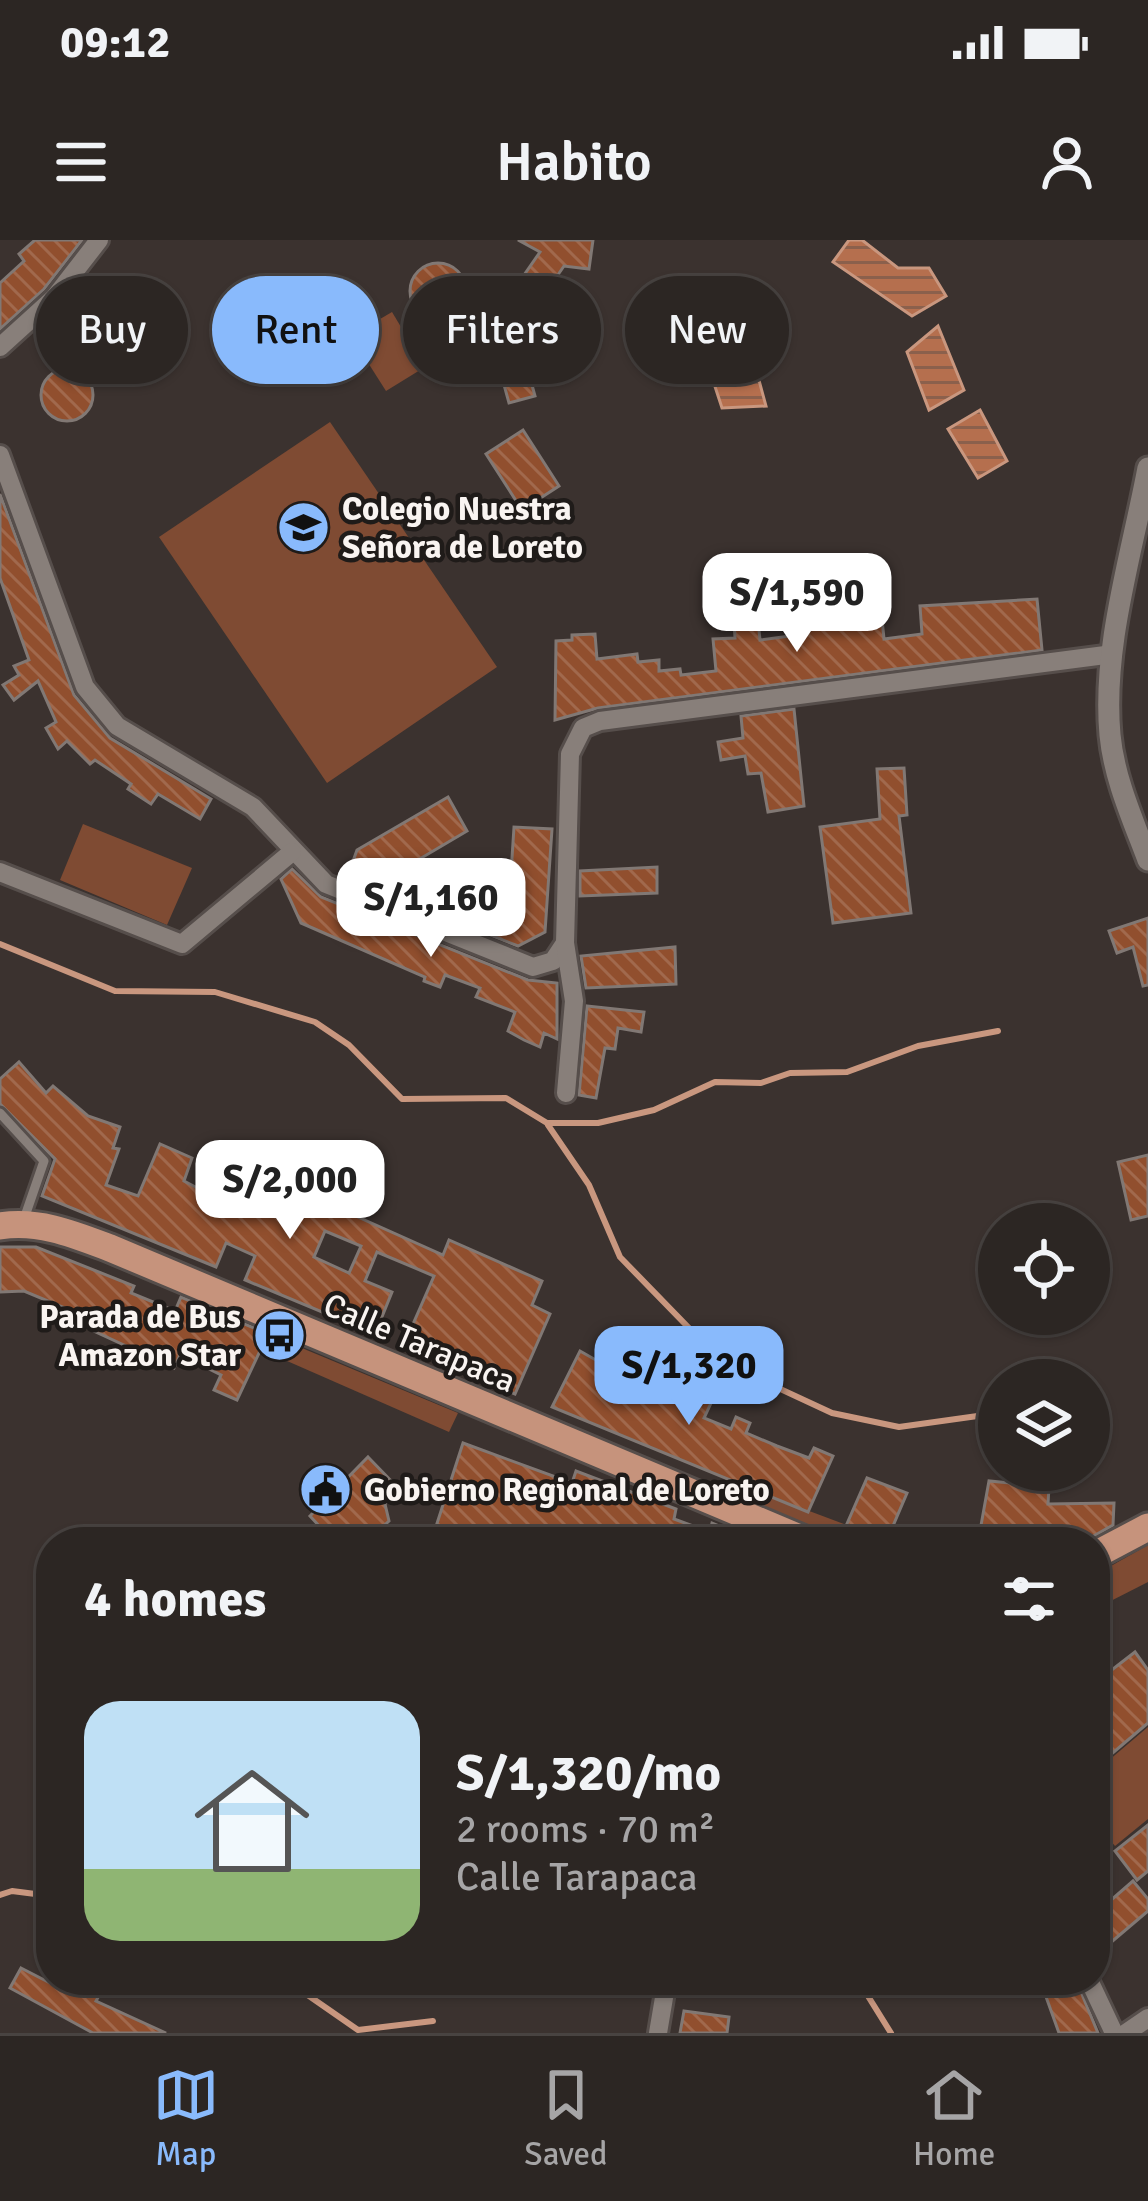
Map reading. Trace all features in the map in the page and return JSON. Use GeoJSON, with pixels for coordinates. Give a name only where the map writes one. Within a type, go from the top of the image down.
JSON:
{"type":"FeatureCollection","features":[{"type":"Feature","properties":{"kind":"main road","name":"Calle Tarapaca"},"geometry":{"type":"LineString","coordinates":[[11,1224],[110,1248],[742,1527]]}},
{"type":"Feature","properties":{"kind":"main road"},"geometry":{"type":"LineString","coordinates":[[1110,1547],[1148,1527]]}},
{"type":"Feature","properties":{"kind":"street"},"geometry":{"type":"LineString","coordinates":[[0,347],[54,298],[99,240]]}},
{"type":"Feature","properties":{"kind":"street"},"geometry":{"type":"LineString","coordinates":[[0,454],[6,493],[85,688],[117,726],[253,806],[326,884],[533,967],[554,961],[565,943]]}},
{"type":"Feature","properties":{"kind":"street"},"geometry":{"type":"LineString","coordinates":[[1148,468],[1113,654],[1110,735],[1148,860]]}},
{"type":"Feature","properties":{"kind":"street"},"geometry":{"type":"LineString","coordinates":[[566,1093],[574,1001],[565,943],[575,736],[600,721],[1113,654]]}},
{"type":"Feature","properties":{"kind":"street"},"geometry":{"type":"LineString","coordinates":[[0,872],[182,944],[292,852]]}},
{"type":"Feature","properties":{"kind":"street"},"geometry":{"type":"LineString","coordinates":[[658,2033],[664,1995]]}},
{"type":"Feature","properties":{"kind":"street"},"geometry":{"type":"LineString","coordinates":[[1096,1995],[1114,2033]]}},
{"type":"Feature","properties":{"kind":"street"},"geometry":{"type":"LineString","coordinates":[[1126,2033],[1148,2018]]}},
{"type":"Feature","properties":{"kind":"lane"},"geometry":{"type":"LineString","coordinates":[[0,1112],[44,1161],[11,1224]]}},
{"type":"Feature","properties":{"kind":"shaded area"},"geometry":{"type":"Polygon","coordinates":[[[849,240],[862,240],[898,268],[929,268],[946,296],[912,316],[833,262],[849,240]]]}},
{"type":"Feature","properties":{"kind":"shaded area"},"geometry":{"type":"Polygon","coordinates":[[[392,312],[403,330],[403,381],[386,391],[379,380],[379,320],[392,312]]]}},
{"type":"Feature","properties":{"kind":"shaded area"},"geometry":{"type":"Polygon","coordinates":[[[938,326],[964,390],[929,410],[907,352],[938,326]]]}},
{"type":"Feature","properties":{"kind":"shaded area"},"geometry":{"type":"Polygon","coordinates":[[[714,384],[760,384],[766,406],[722,408],[714,384]]]}},
{"type":"Feature","properties":{"kind":"shaded area"},"geometry":{"type":"Polygon","coordinates":[[[980,410],[1007,461],[978,478],[948,429],[980,410]]]}},
{"type":"Feature","properties":{"kind":"shaded area"},"geometry":{"type":"Polygon","coordinates":[[[330,422],[497,667],[327,783],[159,537],[330,422]]]}},
{"type":"Feature","properties":{"kind":"shaded area"},"geometry":{"type":"Polygon","coordinates":[[[83,824],[192,868],[167,925],[60,880],[83,824]]]}},
{"type":"Feature","properties":{"kind":"shaded area"},"geometry":{"type":"Polygon","coordinates":[[[285,1341],[458,1413],[449,1432],[278,1357],[285,1341]]]}},
{"type":"Feature","properties":{"kind":"shaded area"},"geometry":{"type":"Polygon","coordinates":[[[737,1484],[852,1527],[808,1527],[731,1497],[737,1484]]]}},
{"type":"Feature","properties":{"kind":"shaded area"},"geometry":{"type":"Polygon","coordinates":[[[1148,1545],[1148,1582],[1110,1601],[1110,1567],[1148,1545]]]}},
{"type":"Feature","properties":{"kind":"shaded area"},"geometry":{"type":"Polygon","coordinates":[[[1148,1727],[1148,1819],[1115,1846],[1110,1840],[1110,1759],[1148,1727]]]}},
{"type":"Feature","properties":{"kind":"building"},"geometry":{"type":"Polygon","coordinates":[[[35,240],[82,240],[54,276],[36,276],[36,296],[0,329],[0,283],[24,261],[19,254],[35,240]]]}},
{"type":"Feature","properties":{"kind":"building"},"geometry":{"type":"Polygon","coordinates":[[[518,240],[593,240],[589,269],[564,266],[557,276],[523,276],[540,252],[518,240]]]}},
{"type":"Feature","properties":{"kind":"building"},"geometry":{"type":"Polygon","coordinates":[[[438,263],[461,276],[415,276],[427,265],[438,263]]]}},
{"type":"Feature","properties":{"kind":"building"},"geometry":{"type":"Polygon","coordinates":[[[44,384],[91,385],[91,405],[77,419],[57,419],[43,405],[44,384]]]}},
{"type":"Feature","properties":{"kind":"building"},"geometry":{"type":"Polygon","coordinates":[[[504,384],[532,384],[535,396],[509,403],[504,384]]]}},
{"type":"Feature","properties":{"kind":"building"},"geometry":{"type":"Polygon","coordinates":[[[523,430],[559,486],[522,510],[486,454],[523,430]]]}},
{"type":"Feature","properties":{"kind":"building"},"geometry":{"type":"Polygon","coordinates":[[[0,494],[74,695],[110,738],[211,799],[200,819],[158,794],[151,804],[95,760],[90,764],[67,741],[58,749],[46,728],[56,722],[38,681],[14,700],[3,685],[19,675],[14,666],[29,660],[0,578],[0,494]]]}},
{"type":"Feature","properties":{"kind":"building"},"geometry":{"type":"Polygon","coordinates":[[[1037,599],[1042,650],[598,708],[555,720],[556,641],[572,640],[572,635],[595,634],[597,659],[637,654],[638,662],[659,660],[659,671],[680,669],[681,675],[716,671],[713,639],[735,638],[734,622],[758,620],[760,640],[790,636],[789,630],[842,623],[841,615],[861,613],[862,622],[882,619],[884,639],[922,634],[920,606],[1037,599]]]}},
{"type":"Feature","properties":{"kind":"building"},"geometry":{"type":"Polygon","coordinates":[[[794,709],[804,806],[768,812],[761,773],[748,774],[745,756],[721,760],[718,742],[743,738],[741,716],[794,709]]]}},
{"type":"Feature","properties":{"kind":"building"},"geometry":{"type":"Polygon","coordinates":[[[904,768],[907,815],[899,816],[911,913],[833,923],[820,827],[880,819],[877,769],[904,768]]]}},
{"type":"Feature","properties":{"kind":"building"},"geometry":{"type":"Polygon","coordinates":[[[448,797],[467,831],[406,867],[496,897],[510,889],[514,827],[552,829],[545,932],[518,946],[347,878],[357,850],[448,797]]]}},
{"type":"Feature","properties":{"kind":"building"},"geometry":{"type":"Polygon","coordinates":[[[657,867],[657,893],[580,896],[580,871],[657,867]]]}},
{"type":"Feature","properties":{"kind":"building"},"geometry":{"type":"Polygon","coordinates":[[[292,869],[321,897],[528,980],[557,983],[557,1039],[544,1033],[540,1047],[508,1031],[515,1012],[476,997],[480,988],[445,975],[440,987],[301,923],[281,879],[292,869]]]}},
{"type":"Feature","properties":{"kind":"building"},"geometry":{"type":"Polygon","coordinates":[[[1148,918],[1148,985],[1143,986],[1133,947],[1117,953],[1109,931],[1148,918]]]}},
{"type":"Feature","properties":{"kind":"building"},"geometry":{"type":"Polygon","coordinates":[[[675,947],[676,984],[586,988],[581,956],[675,947]]]}},
{"type":"Feature","properties":{"kind":"building"},"geometry":{"type":"Polygon","coordinates":[[[587,1006],[644,1012],[641,1032],[618,1028],[615,1049],[605,1048],[596,1098],[579,1095],[587,1006]]]}},
{"type":"Feature","properties":{"kind":"building"},"geometry":{"type":"Polygon","coordinates":[[[19,1062],[46,1093],[53,1086],[88,1116],[120,1127],[113,1148],[119,1149],[106,1185],[138,1196],[160,1144],[192,1158],[184,1181],[211,1195],[219,1176],[250,1189],[244,1202],[273,1213],[290,1175],[324,1191],[320,1200],[443,1255],[449,1240],[542,1281],[532,1305],[550,1314],[515,1394],[403,1347],[434,1276],[377,1252],[365,1281],[392,1292],[375,1334],[245,1280],[255,1256],[226,1243],[216,1267],[42,1196],[55,1159],[0,1104],[0,1079],[19,1062]],[[325,1231],[314,1257],[349,1273],[361,1246],[325,1231]]]}},
{"type":"Feature","properties":{"kind":"building"},"geometry":{"type":"Polygon","coordinates":[[[1148,1155],[1148,1216],[1131,1220],[1118,1162],[1148,1155]]]}},
{"type":"Feature","properties":{"kind":"building"},"geometry":{"type":"Polygon","coordinates":[[[0,1247],[36,1247],[134,1286],[131,1293],[175,1311],[181,1297],[268,1334],[237,1400],[214,1390],[221,1375],[180,1355],[174,1368],[85,1327],[89,1318],[24,1291],[0,1292],[0,1247]]]}},
{"type":"Feature","properties":{"kind":"building"},"geometry":{"type":"Polygon","coordinates":[[[580,1351],[645,1388],[661,1356],[720,1384],[704,1418],[731,1429],[736,1417],[750,1423],[746,1433],[777,1446],[809,1458],[814,1448],[833,1456],[808,1512],[552,1407],[580,1351]]]}},
{"type":"Feature","properties":{"kind":"building"},"geometry":{"type":"Polygon","coordinates":[[[463,1443],[572,1483],[576,1471],[676,1509],[674,1519],[696,1527],[436,1527],[463,1443]]]}},
{"type":"Feature","properties":{"kind":"building"},"geometry":{"type":"Polygon","coordinates":[[[368,1457],[399,1489],[385,1504],[389,1521],[382,1527],[320,1527],[310,1516],[368,1457]]]}},
{"type":"Feature","properties":{"kind":"building"},"geometry":{"type":"Polygon","coordinates":[[[867,1478],[907,1493],[893,1527],[846,1526],[867,1478]]]}},
{"type":"Feature","properties":{"kind":"building"},"geometry":{"type":"Polygon","coordinates":[[[987,1491],[1049,1491],[1048,1504],[1114,1503],[1109,1527],[981,1527],[987,1491]]]}},
{"type":"Feature","properties":{"kind":"building"},"geometry":{"type":"Polygon","coordinates":[[[1135,1652],[1148,1670],[1148,1723],[1110,1755],[1110,1671],[1135,1652]]]}},
{"type":"Feature","properties":{"kind":"building"},"geometry":{"type":"Polygon","coordinates":[[[1148,1825],[1148,1871],[1137,1880],[1115,1851],[1148,1825]]]}},
{"type":"Feature","properties":{"kind":"building"},"geometry":{"type":"Polygon","coordinates":[[[1133,1881],[1148,1899],[1148,1911],[1110,1943],[1110,1901],[1133,1881]]]}},
{"type":"Feature","properties":{"kind":"building"},"geometry":{"type":"Polygon","coordinates":[[[21,1968],[36,1976],[36,1995],[99,1995],[96,2001],[166,2033],[93,2033],[10,1988],[21,1968]]]}},
{"type":"Feature","properties":{"kind":"building"},"geometry":{"type":"Polygon","coordinates":[[[1045,1995],[1082,1995],[1098,2033],[1059,2033],[1045,1995]]]}},
{"type":"Feature","properties":{"kind":"building"},"geometry":{"type":"Polygon","coordinates":[[[684,2011],[729,2017],[727,2033],[680,2033],[684,2011]]]}},
{"type":"Feature","properties":{"kind":"waterway"},"geometry":{"type":"LineString","coordinates":[[0,944],[115,991],[215,992],[315,1022],[349,1045],[402,1099],[506,1098],[547,1123],[598,1123],[654,1110],[715,1082],[761,1083],[790,1073],[847,1072],[918,1046],[998,1031]]}},
{"type":"Feature","properties":{"kind":"waterway"},"geometry":{"type":"LineString","coordinates":[[548,1125],[589,1185],[620,1257],[722,1362],[832,1413],[899,1427],[978,1416]]}},
{"type":"Feature","properties":{"kind":"waterway"},"geometry":{"type":"LineString","coordinates":[[0,1895],[12,1891],[36,1894]]}},
{"type":"Feature","properties":{"kind":"waterway"},"geometry":{"type":"LineString","coordinates":[[308,1995],[358,2030],[433,2021]]}},
{"type":"Feature","properties":{"kind":"waterway"},"geometry":{"type":"LineString","coordinates":[[867,1995],[891,2033]]}},
{"type":"Feature","properties":{"kind":"place","name":"Colegio Nuestra Señora de Loreto"},"geometry":{"type":"Point","coordinates":[303,527]}},
{"type":"Feature","properties":{"kind":"place","name":"Parada de Bus Amazon Star"},"geometry":{"type":"Point","coordinates":[280,1335]}},
{"type":"Feature","properties":{"kind":"place","name":"Gobierno Regional de Loreto"},"geometry":{"type":"Point","coordinates":[325,1489]}}]}
